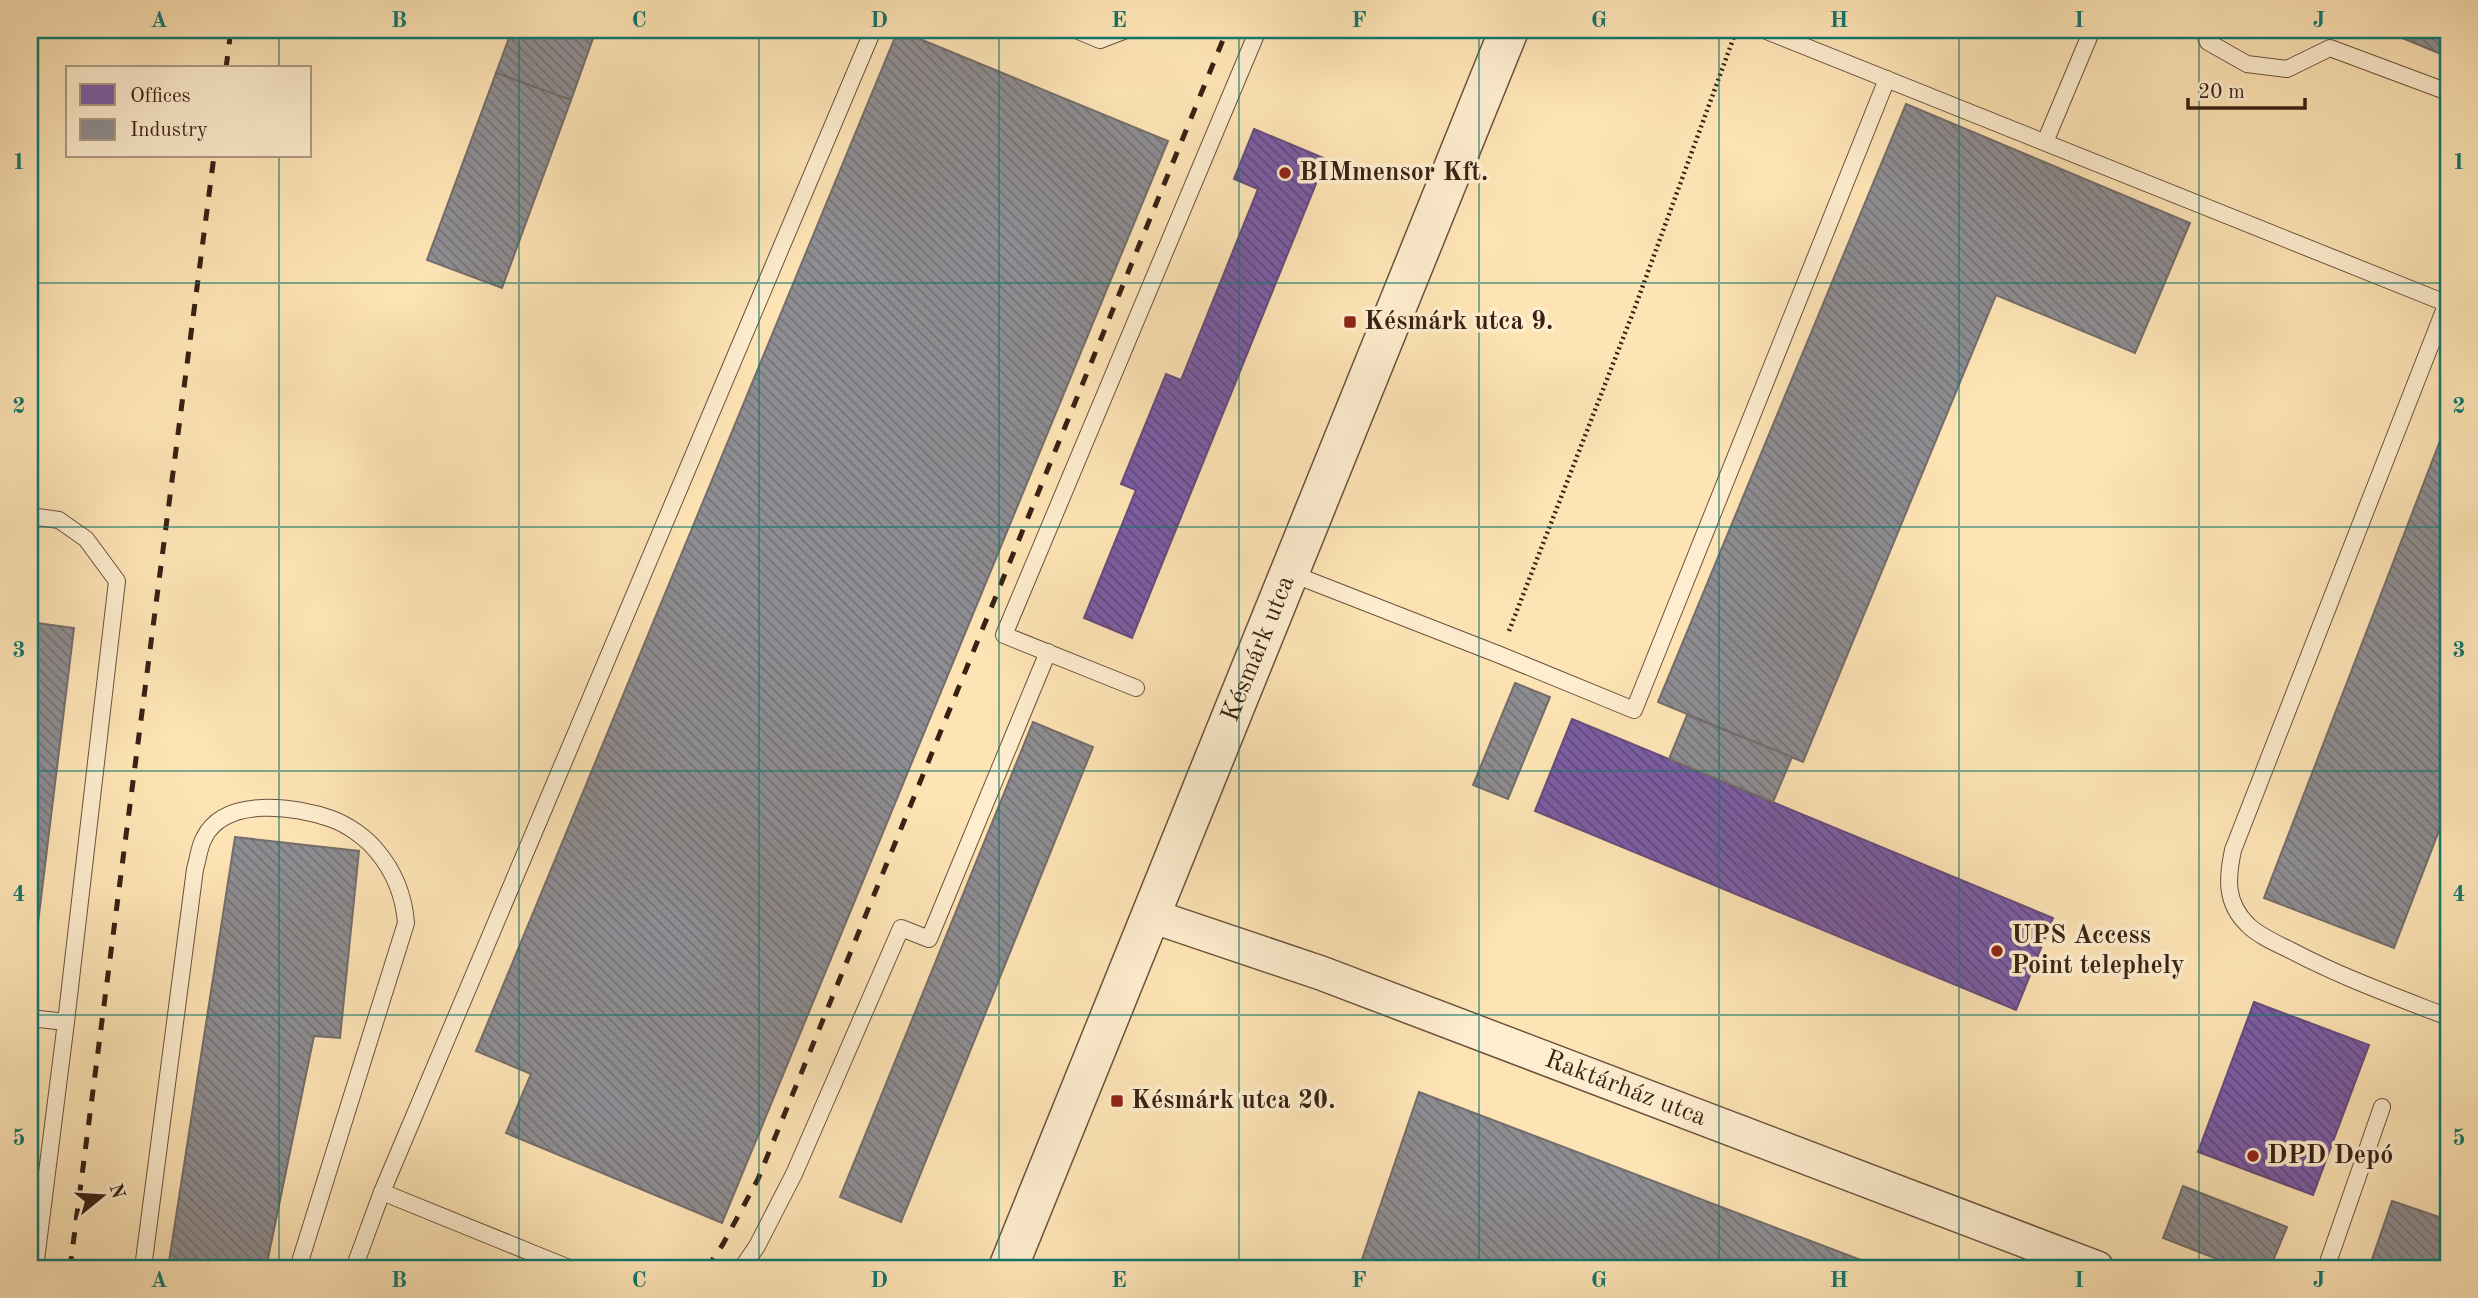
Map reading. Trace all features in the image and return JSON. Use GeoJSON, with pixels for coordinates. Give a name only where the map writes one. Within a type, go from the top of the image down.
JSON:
{"type":"FeatureCollection","features":[{"type":"Feature","properties":{"kind":"street","name":"Késmárk utca"},"geometry":{"type":"LineString","coordinates":[[1008,1268],[1509,30]]}},
{"type":"Feature","properties":{"kind":"street","name":"Raktárház utca"},"geometry":{"type":"LineString","coordinates":[[1152,916],[1321,973],[2097,1268]]}},
{"type":"Feature","properties":{"kind":"lane"},"geometry":{"type":"LineString","coordinates":[[354,1268],[382,1192],[873,30]]}},
{"type":"Feature","properties":{"kind":"lane"},"geometry":{"type":"LineString","coordinates":[[1076,30],[1100,40],[1126,30]]}},
{"type":"Feature","properties":{"kind":"lane"},"geometry":{"type":"LineString","coordinates":[[1136,688],[1004,635],[1258,30]]}},
{"type":"Feature","properties":{"kind":"lane"},"geometry":{"type":"LineString","coordinates":[[1764,30],[2448,303],[2233,850],[2227,877],[2230,895],[2237,909],[2248,925],[2265,936],[2332,972],[2448,1017]]}},
{"type":"Feature","properties":{"kind":"lane"},"geometry":{"type":"LineString","coordinates":[[2045,142],[2092,30]]}},
{"type":"Feature","properties":{"kind":"lane"},"geometry":{"type":"LineString","coordinates":[[2203,30],[2208,42],[2248,64],[2287,69],[2330,48],[2448,92]]}},
{"type":"Feature","properties":{"kind":"lane"},"geometry":{"type":"LineString","coordinates":[[1289,572],[1634,710],[1887,79]]}},
{"type":"Feature","properties":{"kind":"lane"},"geometry":{"type":"LineString","coordinates":[[30,516],[59,520],[86,539],[117,582],[35,1268]]}},
{"type":"Feature","properties":{"kind":"lane"},"geometry":{"type":"LineString","coordinates":[[743,1268],[794,1174],[901,928],[929,939],[1048,652]]}},
{"type":"Feature","properties":{"kind":"lane"},"geometry":{"type":"LineString","coordinates":[[143,1268],[195,869],[204,838],[216,824],[246,808],[269,808],[317,815],[335,820],[354,831],[376,850],[394,877],[404,901],[406,923],[298,1268]]}},
{"type":"Feature","properties":{"kind":"lane"},"geometry":{"type":"LineString","coordinates":[[30,1018],[66,1023]]}},
{"type":"Feature","properties":{"kind":"lane"},"geometry":{"type":"LineString","coordinates":[[2326,1268],[2382,1107]]}},
{"type":"Feature","properties":{"kind":"lane"},"geometry":{"type":"LineString","coordinates":[[382,1192],[569,1268]]}},
{"type":"Feature","properties":{"kind":"path"},"geometry":{"type":"LineString","coordinates":[[1500,655],[1634,310],[1737,30]]}},
{"type":"Feature","properties":{"kind":"building: Offices"},"geometry":{"type":"Polygon","coordinates":[[[1254,129],[1326,159],[1132,638],[1084,618],[1136,490],[1121,484],[1166,374],[1181,380],[1258,189],[1234,179],[1254,129]]]}},
{"type":"Feature","properties":{"kind":"building: Offices"},"geometry":{"type":"Polygon","coordinates":[[[1572,719],[2053,918],[2016,1010],[1535,811],[1572,719]]]}},
{"type":"Feature","properties":{"kind":"building: Offices"},"geometry":{"type":"Polygon","coordinates":[[[2254,1002],[2369,1045],[2313,1195],[2198,1152],[2254,1002]]]}},
{"type":"Feature","properties":{"kind":"building: Industry"},"geometry":{"type":"Polygon","coordinates":[[[512,30],[596,30],[571,100],[496,73],[512,30]]]}},
{"type":"Feature","properties":{"kind":"building: Industry"},"geometry":{"type":"Polygon","coordinates":[[[898,30],[1168,141],[722,1223],[506,1133],[531,1074],[476,1051],[898,30]]]}},
{"type":"Feature","properties":{"kind":"building: Industry"},"geometry":{"type":"Polygon","coordinates":[[[2383,30],[2448,30],[2448,57],[2383,30]]]}},
{"type":"Feature","properties":{"kind":"building: Industry"},"geometry":{"type":"Polygon","coordinates":[[[496,73],[571,100],[502,288],[427,260],[496,73]]]}},
{"type":"Feature","properties":{"kind":"building: Industry"},"geometry":{"type":"Polygon","coordinates":[[[1906,104],[2190,223],[2135,353],[1996,295],[1803,762],[1658,702],[1906,104]]]}},
{"type":"Feature","properties":{"kind":"building: Industry"},"geometry":{"type":"Polygon","coordinates":[[[2448,420],[2448,807],[2394,948],[2264,898],[2448,420]]]}},
{"type":"Feature","properties":{"kind":"building: Industry"},"geometry":{"type":"Polygon","coordinates":[[[30,622],[74,628],[38,923],[30,922],[30,622]]]}},
{"type":"Feature","properties":{"kind":"building: Industry"},"geometry":{"type":"Polygon","coordinates":[[[1515,683],[1550,697],[1508,799],[1473,785],[1515,683]]]}},
{"type":"Feature","properties":{"kind":"building: Industry"},"geometry":{"type":"Polygon","coordinates":[[[1687,715],[1792,757],[1773,802],[1669,759],[1687,715]]]}},
{"type":"Feature","properties":{"kind":"building: Industry"},"geometry":{"type":"Polygon","coordinates":[[[1033,722],[1093,747],[901,1222],[840,1197],[1033,722]]]}},
{"type":"Feature","properties":{"kind":"building: Industry"},"geometry":{"type":"Polygon","coordinates":[[[235,837],[359,851],[340,1038],[314,1036],[266,1268],[168,1268],[235,837]]]}},
{"type":"Feature","properties":{"kind":"building: Industry"},"geometry":{"type":"Polygon","coordinates":[[[1419,1092],[1882,1268],[1359,1268],[1419,1092]]]}},
{"type":"Feature","properties":{"kind":"building: Industry"},"geometry":{"type":"Polygon","coordinates":[[[2183,1186],[2287,1227],[2270,1268],[2240,1268],[2163,1238],[2183,1186]]]}},
{"type":"Feature","properties":{"kind":"building: Industry"},"geometry":{"type":"Polygon","coordinates":[[[2392,1201],[2448,1220],[2448,1268],[2369,1268],[2392,1201]]]}},
{"type":"Feature","properties":{"kind":"railway"},"geometry":{"type":"LineString","coordinates":[[226,66],[231,30]]}},
{"type":"Feature","properties":{"kind":"railway"},"geometry":{"type":"LineString","coordinates":[[707,1268],[758,1179],[1227,30]]}},
{"type":"Feature","properties":{"kind":"railway"},"geometry":{"type":"LineString","coordinates":[[70,1268],[214,158]]}},
{"type":"Feature","properties":{"kind":"place","name":"BIMmensor Kft."},"geometry":{"type":"Point","coordinates":[1285,173]}},
{"type":"Feature","properties":{"kind":"place","name":"Késmárk utca 9."},"geometry":{"type":"Point","coordinates":[1350,322]}},
{"type":"Feature","properties":{"kind":"place","name":"UPS Access Point telephely"},"geometry":{"type":"Point","coordinates":[1997,951]}},
{"type":"Feature","properties":{"kind":"place","name":"Késmárk utca 20."},"geometry":{"type":"Point","coordinates":[1117,1101]}},
{"type":"Feature","properties":{"kind":"place","name":"DPD Depó"},"geometry":{"type":"Point","coordinates":[2253,1156]}}]}
